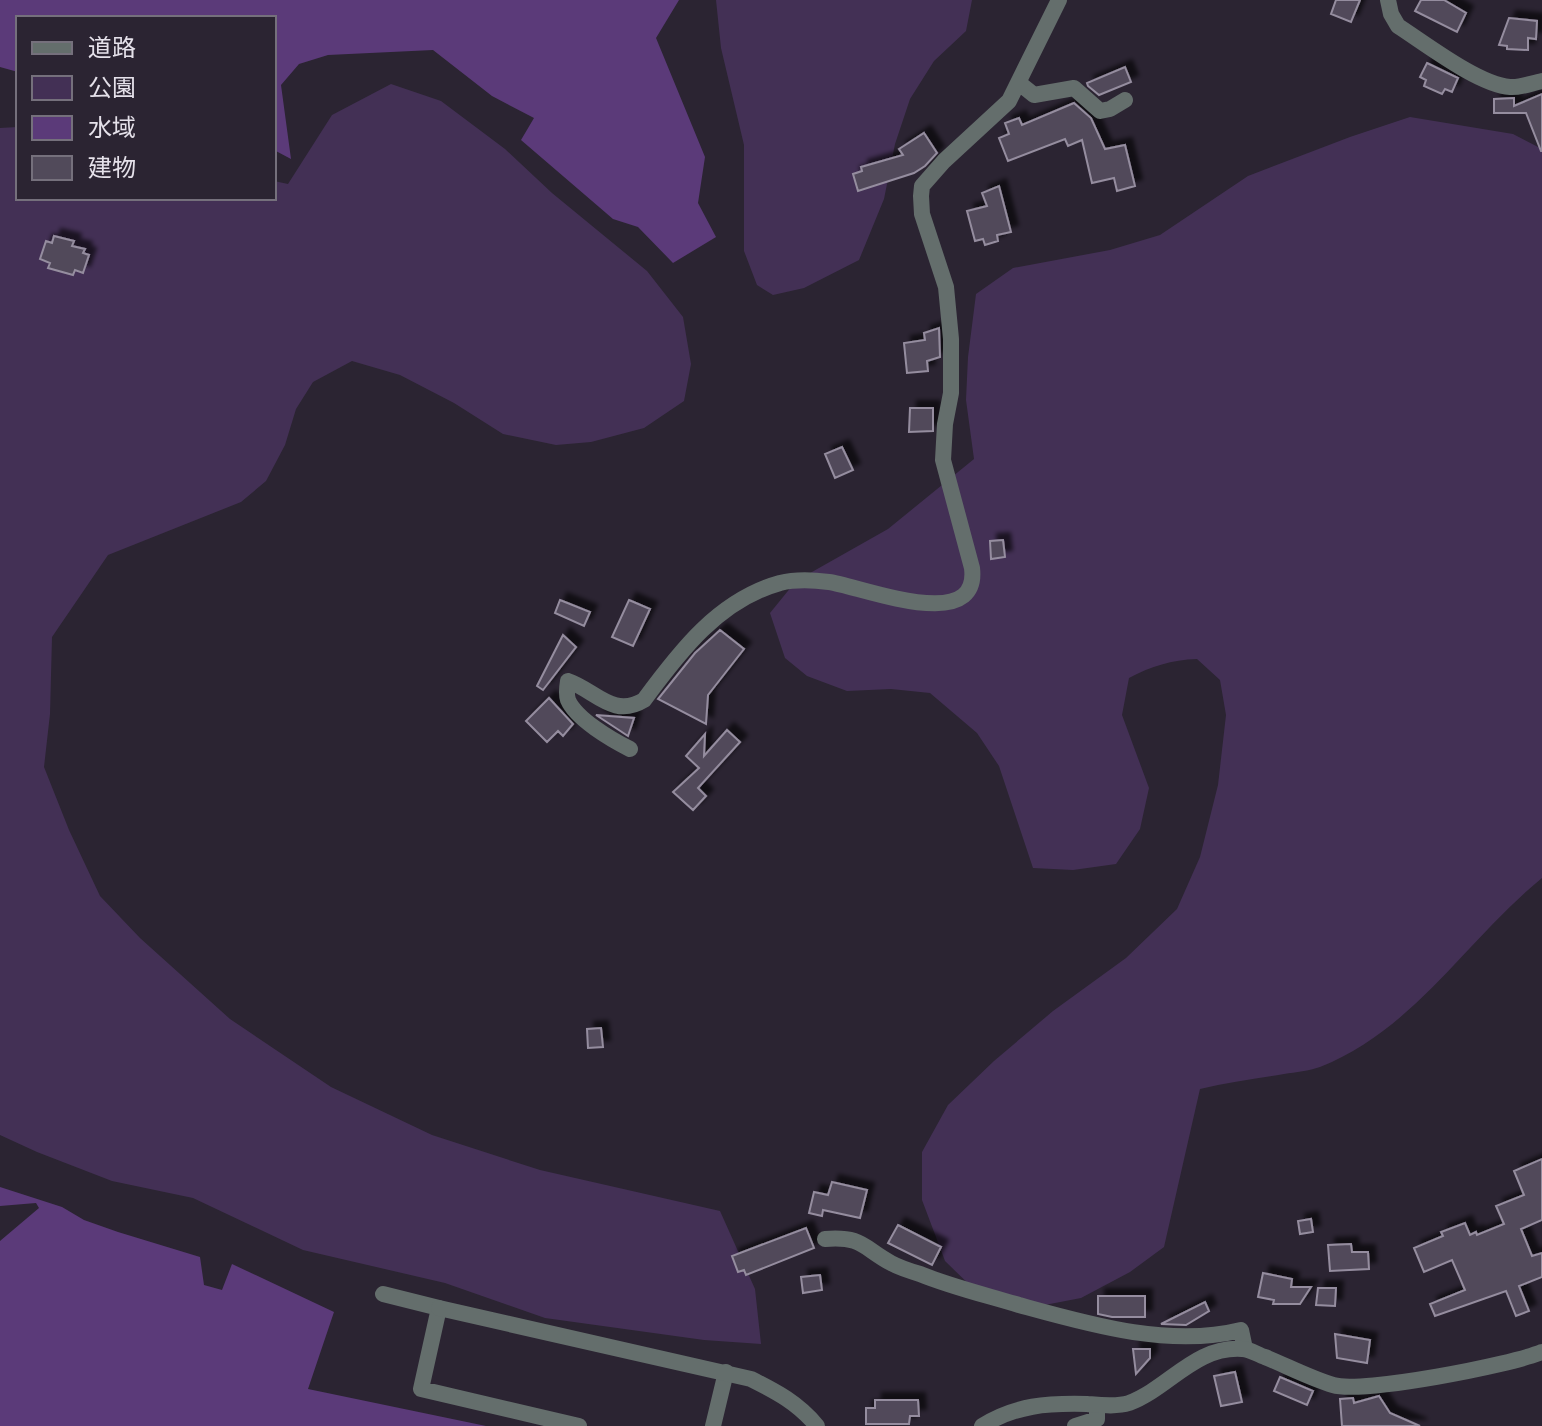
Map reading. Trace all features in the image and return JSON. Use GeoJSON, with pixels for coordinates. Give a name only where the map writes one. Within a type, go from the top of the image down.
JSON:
{"type":"FeatureCollection","features":[{"type":"Feature","properties":{"kind":"street"},"geometry":{"type":"LineString","coordinates":[[630,749],[592,726],[572,707],[567,694],[568,681],[610,703],[626,707],[636,705],[644,700],[683,650],[716,616],[748,596],[781,583],[807,580],[831,582],[940,605],[959,600],[969,593],[974,582],[972,568],[943,460],[951,393],[951,339],[946,287],[922,214],[922,186],[944,161],[1009,101],[1059,0]]}},
{"type":"Feature","properties":{"kind":"street"},"geometry":{"type":"LineString","coordinates":[[1388,0],[1398,26],[1473,73],[1512,87],[1542,81]]}},
{"type":"Feature","properties":{"kind":"street"},"geometry":{"type":"LineString","coordinates":[[1019,83],[1034,95],[1074,88],[1100,111],[1125,100]]}},
{"type":"Feature","properties":{"kind":"street"},"geometry":{"type":"LineString","coordinates":[[825,1239],[853,1240],[871,1247],[893,1264],[924,1276],[1078,1321],[1173,1336],[1217,1336],[1241,1330],[1245,1349]]}},
{"type":"Feature","properties":{"kind":"street"},"geometry":{"type":"LineString","coordinates":[[383,1294],[751,1379],[790,1399],[817,1426]]}},
{"type":"Feature","properties":{"kind":"street"},"geometry":{"type":"LineString","coordinates":[[439,1308],[421,1389],[579,1426]]}},
{"type":"Feature","properties":{"kind":"street"},"geometry":{"type":"LineString","coordinates":[[982,1426],[1002,1413],[1026,1407],[1126,1404],[1152,1392],[1190,1362],[1219,1351],[1245,1349],[1337,1386],[1361,1386],[1498,1366],[1542,1352]]}},
{"type":"Feature","properties":{"kind":"street"},"geometry":{"type":"LineString","coordinates":[[713,1426],[726,1372]]}},
{"type":"Feature","properties":{"kind":"street"},"geometry":{"type":"LineString","coordinates":[[1075,1426],[1097,1419],[1097,1405]]}},
{"type":"Feature","properties":{"kind":"green space"},"geometry":{"type":"Polygon","coordinates":[[[716,0],[972,0],[966,31],[934,61],[910,99],[895,144],[884,199],[859,260],[804,288],[773,295],[757,285],[744,251],[744,145],[721,48],[716,0]]]}},
{"type":"Feature","properties":{"kind":"green space"},"geometry":{"type":"Polygon","coordinates":[[[391,84],[441,101],[505,149],[552,193],[647,271],[683,317],[691,364],[684,401],[644,428],[591,442],[556,445],[503,434],[454,403],[400,375],[352,361],[313,382],[296,409],[285,445],[266,481],[241,502],[108,555],[52,637],[50,714],[44,767],[100,896],[140,938],[230,1019],[331,1087],[432,1135],[540,1170],[720,1211],[755,1289],[761,1344],[704,1340],[545,1318],[445,1283],[303,1250],[193,1198],[112,1181],[0,1135],[0,128],[16,127],[16,200],[276,200],[276,181],[288,184],[332,115],[391,84]]]}},
{"type":"Feature","properties":{"kind":"green space"},"geometry":{"type":"Polygon","coordinates":[[[1410,117],[1513,134],[1542,149],[1542,878],[1412,1007],[1353,1051],[1311,1070],[1200,1089],[1164,1247],[1130,1272],[1081,1298],[1029,1308],[982,1297],[945,1261],[922,1200],[922,1152],[948,1105],[994,1061],[1053,1011],[1126,958],[1177,909],[1200,857],[1218,785],[1226,715],[1220,680],[1197,659],[1162,664],[1129,678],[1122,715],[1149,788],[1140,829],[1116,864],[1073,870],[1033,868],[999,766],[977,733],[930,693],[891,689],[847,691],[807,676],[785,658],[770,613],[796,581],[888,529],[974,459],[966,400],[976,294],[1013,268],[1110,250],[1160,235],[1248,176],[1410,117]]]}},
{"type":"Feature","properties":{"kind":"water"},"geometry":{"type":"Polygon","coordinates":[[[0,0],[679,0],[656,38],[705,157],[698,203],[716,237],[673,263],[638,227],[613,219],[521,140],[534,118],[492,96],[433,50],[328,55],[299,64],[281,85],[291,159],[276,151],[276,16],[16,16],[16,71],[0,67],[0,0]]]}},
{"type":"Feature","properties":{"kind":"water"},"geometry":{"type":"Polygon","coordinates":[[[0,1187],[62,1207],[84,1220],[118,1232],[200,1257],[204,1285],[222,1290],[232,1264],[334,1312],[308,1389],[486,1426],[0,1426],[0,1241],[39,1208],[36,1203],[0,1206],[0,1187]]]}},
{"type":"Feature","properties":{"kind":"building"},"geometry":{"type":"Polygon","coordinates":[[[1336,0],[1360,0],[1351,22],[1331,14],[1336,0]]]}},
{"type":"Feature","properties":{"kind":"building"},"geometry":{"type":"Polygon","coordinates":[[[1421,0],[1444,0],[1466,13],[1457,32],[1415,11],[1421,0]]]}},
{"type":"Feature","properties":{"kind":"building"},"geometry":{"type":"Polygon","coordinates":[[[1509,18],[1537,21],[1536,39],[1528,38],[1528,50],[1507,49],[1507,46],[1499,45],[1509,18]]]}},
{"type":"Feature","properties":{"kind":"building"},"geometry":{"type":"Polygon","coordinates":[[[1427,63],[1458,78],[1452,92],[1445,89],[1442,94],[1424,86],[1426,80],[1420,77],[1427,63]]]}},
{"type":"Feature","properties":{"kind":"building"},"geometry":{"type":"Polygon","coordinates":[[[1125,67],[1131,82],[1099,95],[1088,86],[1087,83],[1125,67]]]}},
{"type":"Feature","properties":{"kind":"building"},"geometry":{"type":"Polygon","coordinates":[[[1542,94],[1541,151],[1526,113],[1494,113],[1494,99],[1514,98],[1514,106],[1542,94]]]}},
{"type":"Feature","properties":{"kind":"building"},"geometry":{"type":"Polygon","coordinates":[[[1074,103],[1091,118],[1105,149],[1125,145],[1135,186],[1117,191],[1114,178],[1092,183],[1082,140],[1068,146],[1065,139],[1008,161],[999,138],[1009,134],[1005,123],[1019,118],[1022,125],[1074,103]]]}},
{"type":"Feature","properties":{"kind":"building"},"geometry":{"type":"Polygon","coordinates":[[[924,133],[937,153],[925,166],[914,173],[858,191],[853,174],[862,171],[861,167],[903,155],[899,149],[924,133]]]}},
{"type":"Feature","properties":{"kind":"building"},"geometry":{"type":"Polygon","coordinates":[[[999,186],[1011,232],[997,235],[998,241],[985,245],[983,239],[975,241],[967,211],[987,206],[982,193],[999,186]]]}},
{"type":"Feature","properties":{"kind":"building"},"geometry":{"type":"Polygon","coordinates":[[[54,236],[74,241],[72,246],[85,249],[83,253],[89,255],[83,273],[75,270],[73,275],[48,268],[50,263],[40,259],[46,241],[52,243],[54,236]]]}},
{"type":"Feature","properties":{"kind":"building"},"geometry":{"type":"Polygon","coordinates":[[[939,328],[940,357],[927,361],[928,371],[907,373],[904,343],[925,340],[924,333],[939,328]]]}},
{"type":"Feature","properties":{"kind":"building"},"geometry":{"type":"Polygon","coordinates":[[[910,408],[933,408],[933,431],[909,432],[910,408]]]}},
{"type":"Feature","properties":{"kind":"building"},"geometry":{"type":"Polygon","coordinates":[[[842,447],[853,470],[835,478],[825,454],[842,447]]]}},
{"type":"Feature","properties":{"kind":"building"},"geometry":{"type":"Polygon","coordinates":[[[1003,540],[1005,557],[991,559],[990,541],[1003,540]]]}},
{"type":"Feature","properties":{"kind":"building"},"geometry":{"type":"Polygon","coordinates":[[[560,600],[590,612],[584,626],[555,613],[560,600]]]}},
{"type":"Feature","properties":{"kind":"building"},"geometry":{"type":"Polygon","coordinates":[[[629,600],[650,609],[633,646],[612,637],[629,600]]]}},
{"type":"Feature","properties":{"kind":"building"},"geometry":{"type":"Polygon","coordinates":[[[720,630],[744,649],[708,695],[706,724],[658,699],[695,653],[720,630]]]}},
{"type":"Feature","properties":{"kind":"building"},"geometry":{"type":"Polygon","coordinates":[[[563,635],[576,647],[543,690],[537,686],[563,635]]]}},
{"type":"Feature","properties":{"kind":"building"},"geometry":{"type":"Polygon","coordinates":[[[549,698],[573,724],[563,736],[558,731],[547,742],[526,721],[549,698]]]}},
{"type":"Feature","properties":{"kind":"building"},"geometry":{"type":"Polygon","coordinates":[[[596,715],[634,718],[628,736],[596,715]]]}},
{"type":"Feature","properties":{"kind":"building"},"geometry":{"type":"Polygon","coordinates":[[[727,730],[740,742],[698,788],[706,796],[693,810],[673,792],[699,768],[686,756],[705,734],[704,756],[727,730]]]}},
{"type":"Feature","properties":{"kind":"building"},"geometry":{"type":"Polygon","coordinates":[[[601,1028],[603,1047],[588,1048],[587,1029],[601,1028]]]}},
{"type":"Feature","properties":{"kind":"building"},"geometry":{"type":"Polygon","coordinates":[[[1542,1159],[1542,1220],[1521,1229],[1532,1256],[1542,1253],[1542,1277],[1519,1286],[1529,1311],[1516,1316],[1506,1291],[1435,1316],[1430,1304],[1465,1290],[1452,1260],[1424,1272],[1414,1248],[1443,1236],[1441,1232],[1465,1223],[1470,1235],[1504,1224],[1496,1206],[1524,1195],[1514,1171],[1542,1159]]]}},
{"type":"Feature","properties":{"kind":"building"},"geometry":{"type":"Polygon","coordinates":[[[832,1182],[867,1190],[860,1218],[823,1210],[822,1216],[809,1213],[814,1192],[828,1195],[832,1182]]]}},
{"type":"Feature","properties":{"kind":"building"},"geometry":{"type":"Polygon","coordinates":[[[1311,1219],[1313,1232],[1300,1234],[1298,1221],[1311,1219]]]}},
{"type":"Feature","properties":{"kind":"building"},"geometry":{"type":"Polygon","coordinates":[[[898,1225],[941,1247],[932,1265],[888,1243],[898,1225]]]}},
{"type":"Feature","properties":{"kind":"building"},"geometry":{"type":"Polygon","coordinates":[[[806,1228],[814,1248],[746,1275],[744,1270],[738,1272],[732,1256],[806,1228]]]}},
{"type":"Feature","properties":{"kind":"building"},"geometry":{"type":"Polygon","coordinates":[[[1351,1244],[1352,1252],[1368,1252],[1369,1269],[1330,1271],[1328,1245],[1351,1244]]]}},
{"type":"Feature","properties":{"kind":"building"},"geometry":{"type":"Polygon","coordinates":[[[1263,1273],[1292,1279],[1291,1287],[1311,1287],[1300,1304],[1273,1304],[1274,1300],[1258,1297],[1263,1273]]]}},
{"type":"Feature","properties":{"kind":"building"},"geometry":{"type":"Polygon","coordinates":[[[820,1275],[822,1290],[803,1293],[801,1277],[820,1275]]]}},
{"type":"Feature","properties":{"kind":"building"},"geometry":{"type":"Polygon","coordinates":[[[1318,1288],[1336,1288],[1335,1306],[1316,1305],[1318,1288]]]}},
{"type":"Feature","properties":{"kind":"building"},"geometry":{"type":"Polygon","coordinates":[[[1098,1296],[1145,1296],[1145,1317],[1098,1314],[1098,1296]]]}},
{"type":"Feature","properties":{"kind":"building"},"geometry":{"type":"Polygon","coordinates":[[[1205,1302],[1209,1311],[1186,1325],[1161,1324],[1205,1302]]]}},
{"type":"Feature","properties":{"kind":"building"},"geometry":{"type":"Polygon","coordinates":[[[1335,1334],[1370,1340],[1367,1363],[1337,1358],[1335,1334]]]}},
{"type":"Feature","properties":{"kind":"building"},"geometry":{"type":"Polygon","coordinates":[[[1133,1349],[1150,1349],[1150,1358],[1136,1374],[1133,1349]]]}},
{"type":"Feature","properties":{"kind":"building"},"geometry":{"type":"Polygon","coordinates":[[[1235,1372],[1242,1402],[1221,1406],[1214,1376],[1235,1372]]]}},
{"type":"Feature","properties":{"kind":"building"},"geometry":{"type":"Polygon","coordinates":[[[1280,1377],[1313,1391],[1307,1405],[1274,1391],[1280,1377]]]}},
{"type":"Feature","properties":{"kind":"building"},"geometry":{"type":"Polygon","coordinates":[[[1379,1396],[1390,1413],[1420,1426],[1342,1426],[1340,1399],[1353,1398],[1354,1403],[1379,1396]]]}},
{"type":"Feature","properties":{"kind":"building"},"geometry":{"type":"Polygon","coordinates":[[[875,1400],[918,1400],[919,1416],[910,1416],[909,1424],[866,1424],[866,1408],[875,1408],[875,1400]]]}}]}
